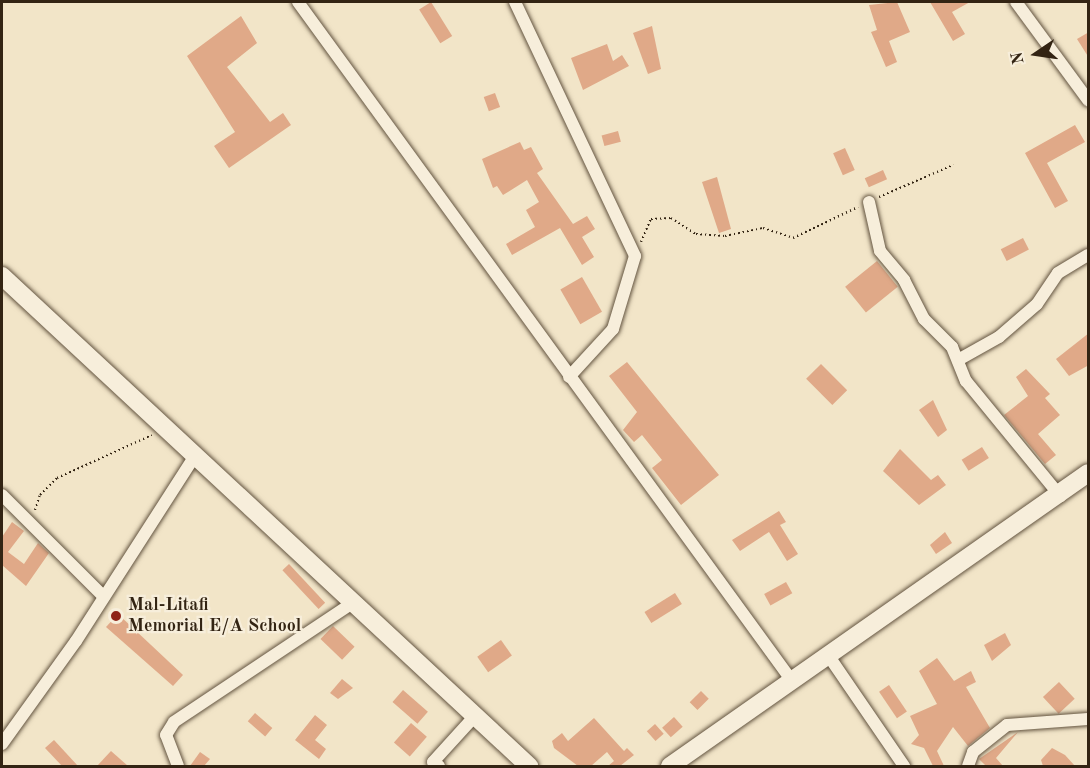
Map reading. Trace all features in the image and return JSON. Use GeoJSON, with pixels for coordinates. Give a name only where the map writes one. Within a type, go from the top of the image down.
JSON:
{"type":"FeatureCollection","features":[{"type":"Feature","properties":{"kind":"main road"},"geometry":{"type":"LineString","coordinates":[[2,276],[351,604],[529,766]]}},
{"type":"Feature","properties":{"kind":"main road"},"geometry":{"type":"LineString","coordinates":[[670,766],[1060,496],[1089,473]]}},
{"type":"Feature","properties":{"kind":"street"},"geometry":{"type":"LineString","coordinates":[[298,2],[569,378],[792,681]]}},
{"type":"Feature","properties":{"kind":"street"},"geometry":{"type":"LineString","coordinates":[[515,2],[635,255],[613,329],[569,378]]}},
{"type":"Feature","properties":{"kind":"street"},"geometry":{"type":"LineString","coordinates":[[1016,2],[1089,100]]}},
{"type":"Feature","properties":{"kind":"street"},"geometry":{"type":"LineString","coordinates":[[869,202],[879,251],[958,360],[966,381],[1060,496]]}},
{"type":"Feature","properties":{"kind":"street"},"geometry":{"type":"LineString","coordinates":[[958,360],[999,337],[1037,304],[1058,273],[1089,255]]}},
{"type":"Feature","properties":{"kind":"street"},"geometry":{"type":"LineString","coordinates":[[2,744],[104,597],[194,457]]}},
{"type":"Feature","properties":{"kind":"street"},"geometry":{"type":"LineString","coordinates":[[2,495],[31,521],[104,597]]}},
{"type":"Feature","properties":{"kind":"street"},"geometry":{"type":"LineString","coordinates":[[178,766],[166,735],[174,722],[222,695],[281,647],[351,604]]}},
{"type":"Feature","properties":{"kind":"street"},"geometry":{"type":"LineString","coordinates":[[828,655],[904,766]]}},
{"type":"Feature","properties":{"kind":"street"},"geometry":{"type":"LineString","coordinates":[[434,765],[474,717]]}},
{"type":"Feature","properties":{"kind":"street"},"geometry":{"type":"LineString","coordinates":[[968,766],[973,752],[1007,724],[1089,719]]}},
{"type":"Feature","properties":{"kind":"path"},"geometry":{"type":"LineString","coordinates":[[635,255],[651,219],[671,218],[696,234],[725,236],[763,228],[793,238],[954,165]]}},
{"type":"Feature","properties":{"kind":"path"},"geometry":{"type":"LineString","coordinates":[[31,521],[40,495],[57,478],[164,429]]}},
{"type":"Feature","properties":{"kind":"building"},"geometry":{"type":"Polygon","coordinates":[[[431,2],[452,36],[440,43],[419,9],[431,2]]]}},
{"type":"Feature","properties":{"kind":"building"},"geometry":{"type":"Polygon","coordinates":[[[897,2],[910,32],[889,41],[897,62],[886,67],[871,32],[877,30],[869,5],[897,2]]]}},
{"type":"Feature","properties":{"kind":"building"},"geometry":{"type":"Polygon","coordinates":[[[930,2],[970,2],[952,12],[965,34],[953,41],[930,2]]]}},
{"type":"Feature","properties":{"kind":"building"},"geometry":{"type":"Polygon","coordinates":[[[241,16],[257,43],[227,67],[270,122],[283,113],[291,125],[229,168],[214,146],[235,132],[187,56],[241,16]]]}},
{"type":"Feature","properties":{"kind":"building"},"geometry":{"type":"Polygon","coordinates":[[[652,26],[661,69],[648,74],[633,33],[652,26]]]}},
{"type":"Feature","properties":{"kind":"building"},"geometry":{"type":"Polygon","coordinates":[[[1089,32],[1089,58],[1077,39],[1089,32]]]}},
{"type":"Feature","properties":{"kind":"building"},"geometry":{"type":"Polygon","coordinates":[[[607,44],[613,61],[622,55],[629,66],[583,90],[571,58],[607,44]]]}},
{"type":"Feature","properties":{"kind":"building"},"geometry":{"type":"Polygon","coordinates":[[[495,93],[500,107],[489,111],[484,97],[495,93]]]}},
{"type":"Feature","properties":{"kind":"building"},"geometry":{"type":"Polygon","coordinates":[[[1075,125],[1085,142],[1047,163],[1068,201],[1055,208],[1025,153],[1075,125]]]}},
{"type":"Feature","properties":{"kind":"building"},"geometry":{"type":"Polygon","coordinates":[[[618,131],[621,142],[604,146],[602,135],[618,131]]]}},
{"type":"Feature","properties":{"kind":"building"},"geometry":{"type":"Polygon","coordinates":[[[520,142],[524,150],[531,147],[543,169],[537,173],[573,224],[587,216],[595,229],[582,237],[594,257],[582,265],[560,228],[512,255],[506,244],[535,227],[526,210],[539,202],[527,180],[503,195],[497,186],[493,188],[482,159],[520,142]]]}},
{"type":"Feature","properties":{"kind":"building"},"geometry":{"type":"Polygon","coordinates":[[[845,148],[855,170],[843,175],[833,153],[845,148]]]}},
{"type":"Feature","properties":{"kind":"building"},"geometry":{"type":"Polygon","coordinates":[[[883,170],[887,179],[869,187],[865,178],[883,170]]]}},
{"type":"Feature","properties":{"kind":"building"},"geometry":{"type":"Polygon","coordinates":[[[717,177],[731,229],[719,233],[702,182],[717,177]]]}},
{"type":"Feature","properties":{"kind":"building"},"geometry":{"type":"Polygon","coordinates":[[[1023,238],[1029,250],[1007,261],[1001,249],[1023,238]]]}},
{"type":"Feature","properties":{"kind":"building"},"geometry":{"type":"Polygon","coordinates":[[[877,261],[898,287],[866,312],[845,287],[877,261]]]}},
{"type":"Feature","properties":{"kind":"building"},"geometry":{"type":"Polygon","coordinates":[[[582,277],[602,312],[580,324],[560,290],[582,277]]]}},
{"type":"Feature","properties":{"kind":"building"},"geometry":{"type":"Polygon","coordinates":[[[1089,333],[1089,365],[1069,376],[1056,359],[1089,333]]]}},
{"type":"Feature","properties":{"kind":"building"},"geometry":{"type":"Polygon","coordinates":[[[627,362],[719,475],[681,505],[652,468],[662,460],[642,435],[634,442],[623,430],[637,412],[609,376],[627,362]]]}},
{"type":"Feature","properties":{"kind":"building"},"geometry":{"type":"Polygon","coordinates":[[[821,364],[847,390],[832,405],[806,379],[821,364]]]}},
{"type":"Feature","properties":{"kind":"building"},"geometry":{"type":"Polygon","coordinates":[[[1026,369],[1050,394],[1045,398],[1060,415],[1038,434],[1056,455],[1045,464],[1004,415],[1028,396],[1016,377],[1026,369]]]}},
{"type":"Feature","properties":{"kind":"building"},"geometry":{"type":"Polygon","coordinates":[[[933,400],[947,430],[938,437],[919,410],[933,400]]]}},
{"type":"Feature","properties":{"kind":"building"},"geometry":{"type":"Polygon","coordinates":[[[982,447],[989,458],[969,471],[962,460],[982,447]]]}},
{"type":"Feature","properties":{"kind":"building"},"geometry":{"type":"Polygon","coordinates":[[[900,449],[931,480],[938,475],[946,485],[919,505],[883,471],[900,449]]]}},
{"type":"Feature","properties":{"kind":"building"},"geometry":{"type":"Polygon","coordinates":[[[779,511],[786,522],[780,525],[798,554],[787,561],[769,532],[740,551],[732,540],[779,511]]]}},
{"type":"Feature","properties":{"kind":"building"},"geometry":{"type":"Polygon","coordinates":[[[12,522],[24,531],[8,552],[24,564],[38,543],[49,553],[26,586],[2,565],[2,537],[12,522]]]}},
{"type":"Feature","properties":{"kind":"building"},"geometry":{"type":"Polygon","coordinates":[[[945,532],[952,543],[936,554],[930,545],[945,532]]]}},
{"type":"Feature","properties":{"kind":"building"},"geometry":{"type":"Polygon","coordinates":[[[289,564],[325,603],[319,609],[282,570],[289,564]]]}},
{"type":"Feature","properties":{"kind":"building"},"geometry":{"type":"Polygon","coordinates":[[[786,582],[792,593],[770,605],[764,594],[786,582]]]}},
{"type":"Feature","properties":{"kind":"building"},"geometry":{"type":"Polygon","coordinates":[[[675,593],[682,604],[651,623],[644,612],[675,593]]]}},
{"type":"Feature","properties":{"kind":"building"},"geometry":{"type":"Polygon","coordinates":[[[118,614],[183,675],[173,686],[106,627],[118,614]]]}},
{"type":"Feature","properties":{"kind":"building"},"geometry":{"type":"Polygon","coordinates":[[[333,626],[355,647],[342,660],[320,639],[333,626]]]}},
{"type":"Feature","properties":{"kind":"building"},"geometry":{"type":"Polygon","coordinates":[[[1005,633],[1011,645],[992,661],[984,645],[1005,633]]]}},
{"type":"Feature","properties":{"kind":"building"},"geometry":{"type":"Polygon","coordinates":[[[501,640],[512,656],[488,672],[477,657],[501,640]]]}},
{"type":"Feature","properties":{"kind":"building"},"geometry":{"type":"Polygon","coordinates":[[[937,658],[954,681],[971,671],[976,682],[966,687],[990,728],[968,746],[953,727],[937,751],[944,766],[933,766],[924,748],[911,744],[919,735],[910,716],[937,704],[919,671],[937,658]]]}},
{"type":"Feature","properties":{"kind":"building"},"geometry":{"type":"Polygon","coordinates":[[[342,679],[353,688],[338,699],[330,693],[342,679]]]}},
{"type":"Feature","properties":{"kind":"building"},"geometry":{"type":"Polygon","coordinates":[[[1059,682],[1075,699],[1059,714],[1043,697],[1059,682]]]}},
{"type":"Feature","properties":{"kind":"building"},"geometry":{"type":"Polygon","coordinates":[[[889,685],[907,712],[897,718],[879,692],[889,685]]]}},
{"type":"Feature","properties":{"kind":"building"},"geometry":{"type":"Polygon","coordinates":[[[403,690],[428,712],[417,724],[393,702],[403,690]]]}},
{"type":"Feature","properties":{"kind":"building"},"geometry":{"type":"Polygon","coordinates":[[[701,691],[709,699],[697,710],[690,702],[701,691]]]}},
{"type":"Feature","properties":{"kind":"building"},"geometry":{"type":"Polygon","coordinates":[[[255,713],[272,728],[265,736],[248,721],[255,713]]]}},
{"type":"Feature","properties":{"kind":"building"},"geometry":{"type":"Polygon","coordinates":[[[315,715],[327,725],[315,740],[326,749],[319,759],[295,740],[315,715]]]}},
{"type":"Feature","properties":{"kind":"building"},"geometry":{"type":"Polygon","coordinates":[[[674,717],[683,727],[671,737],[662,728],[674,717]]]}},
{"type":"Feature","properties":{"kind":"building"},"geometry":{"type":"Polygon","coordinates":[[[594,718],[624,751],[627,748],[634,755],[620,766],[608,766],[614,761],[607,752],[591,766],[578,766],[554,748],[552,741],[562,733],[568,741],[594,718]]]}},
{"type":"Feature","properties":{"kind":"building"},"geometry":{"type":"Polygon","coordinates":[[[411,723],[427,737],[410,756],[394,743],[411,723]]]}},
{"type":"Feature","properties":{"kind":"building"},"geometry":{"type":"Polygon","coordinates":[[[655,724],[664,734],[656,741],[647,731],[655,724]]]}},
{"type":"Feature","properties":{"kind":"building"},"geometry":{"type":"Polygon","coordinates":[[[1018,732],[996,758],[1003,766],[986,766],[979,759],[1018,732]]]}},
{"type":"Feature","properties":{"kind":"building"},"geometry":{"type":"Polygon","coordinates":[[[54,740],[78,766],[62,766],[45,748],[54,740]]]}},
{"type":"Feature","properties":{"kind":"building"},"geometry":{"type":"Polygon","coordinates":[[[1052,748],[1065,755],[1075,766],[1043,766],[1041,760],[1052,748]]]}},
{"type":"Feature","properties":{"kind":"building"},"geometry":{"type":"Polygon","coordinates":[[[111,751],[128,766],[97,766],[111,751]]]}},
{"type":"Feature","properties":{"kind":"building"},"geometry":{"type":"Polygon","coordinates":[[[200,752],[210,759],[204,766],[190,766],[200,752]]]}},
{"type":"Feature","properties":{"kind":"place","name":"Mal-Litafi Memorial E/A School"},"geometry":{"type":"Point","coordinates":[116,616]}}]}
